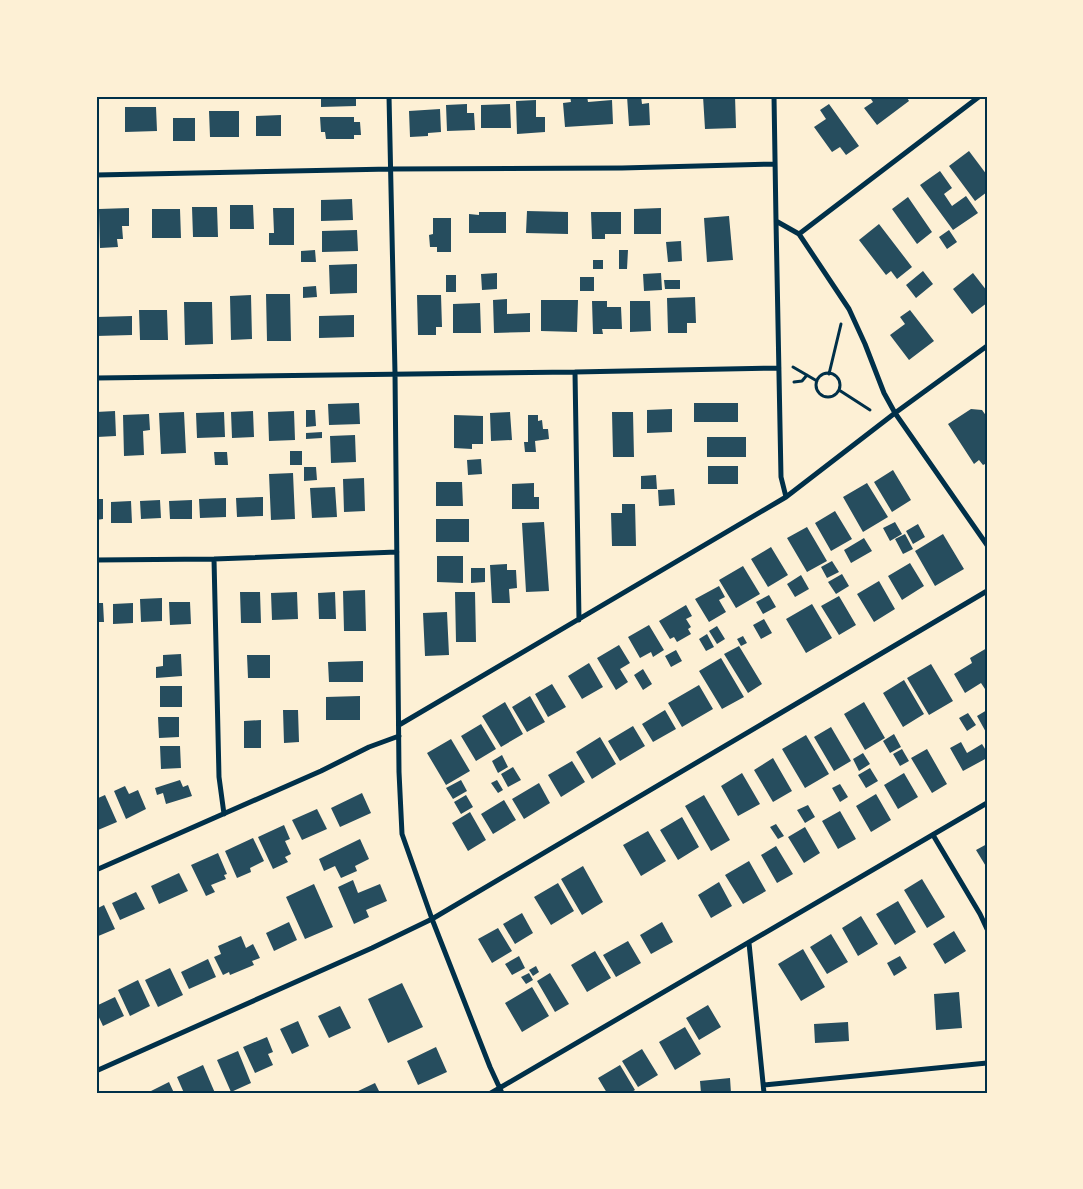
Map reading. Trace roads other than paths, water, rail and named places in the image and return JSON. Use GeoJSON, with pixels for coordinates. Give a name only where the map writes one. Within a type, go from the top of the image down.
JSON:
{"type":"FeatureCollection","features":[{"type":"Feature","properties":{"kind":"street"},"geometry":{"type":"LineString","coordinates":[[389,96],[402,834],[432,919],[490,1067],[501,1090]]}},
{"type":"Feature","properties":{"kind":"street"},"geometry":{"type":"LineString","coordinates":[[774,96],[781,477],[786,498]]}},
{"type":"Feature","properties":{"kind":"street"},"geometry":{"type":"LineString","coordinates":[[799,234],[980,96]]}},
{"type":"Feature","properties":{"kind":"street"},"geometry":{"type":"LineString","coordinates":[[96,175],[391,169],[622,168],[775,164]]}},
{"type":"Feature","properties":{"kind":"street"},"geometry":{"type":"LineString","coordinates":[[776,220],[799,234],[849,309],[884,393],[895,414],[987,545]]}},
{"type":"Feature","properties":{"kind":"street"},"geometry":{"type":"LineString","coordinates":[[399,725],[786,498],[987,346]]}},
{"type":"Feature","properties":{"kind":"street"},"geometry":{"type":"LineString","coordinates":[[96,378],[778,368]]}},
{"type":"Feature","properties":{"kind":"street"},"geometry":{"type":"LineString","coordinates":[[575,372],[579,620]]}},
{"type":"Feature","properties":{"kind":"street"},"geometry":{"type":"LineString","coordinates":[[96,560],[214,559],[397,552]]}},
{"type":"Feature","properties":{"kind":"street"},"geometry":{"type":"LineString","coordinates":[[214,559],[219,777],[224,814]]}},
{"type":"Feature","properties":{"kind":"street"},"geometry":{"type":"LineString","coordinates":[[96,1071],[372,948],[432,919],[987,591]]}},
{"type":"Feature","properties":{"kind":"street"},"geometry":{"type":"LineString","coordinates":[[96,870],[321,771],[369,747],[399,736]]}},
{"type":"Feature","properties":{"kind":"street"},"geometry":{"type":"LineString","coordinates":[[491,1093],[501,1090],[987,803]]}},
{"type":"Feature","properties":{"kind":"street"},"geometry":{"type":"LineString","coordinates":[[933,835],[987,929]]}},
{"type":"Feature","properties":{"kind":"street"},"geometry":{"type":"LineString","coordinates":[[748,943],[764,1093]]}},
{"type":"Feature","properties":{"kind":"street"},"geometry":{"type":"LineString","coordinates":[[764,1085],[987,1063]]}}]}
